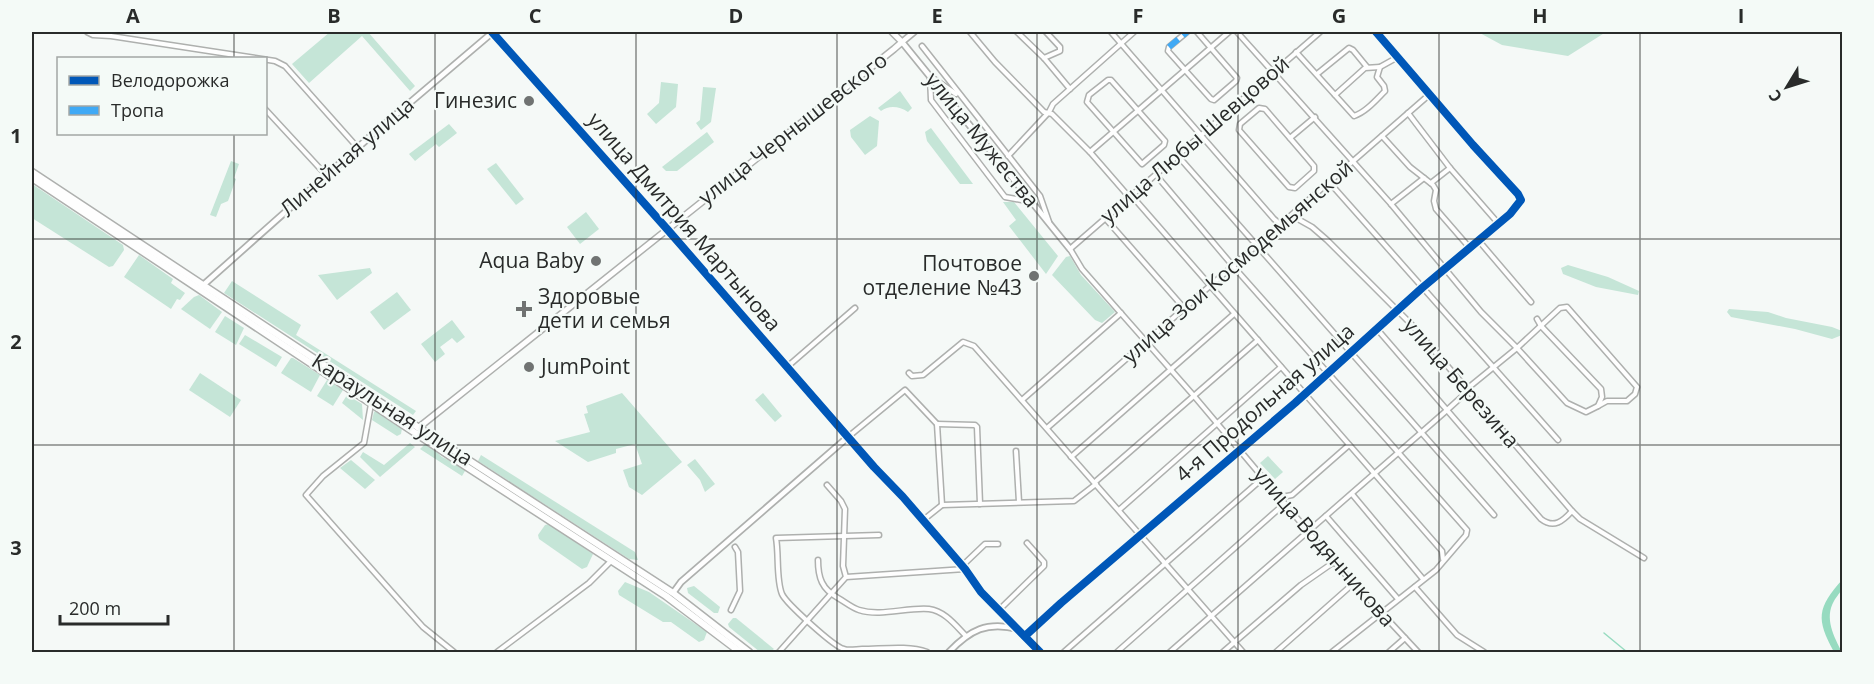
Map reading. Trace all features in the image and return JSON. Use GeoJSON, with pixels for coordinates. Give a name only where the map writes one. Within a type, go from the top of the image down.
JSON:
{"type":"FeatureCollection","features":[{"type":"Feature","properties":{"kind":"main road","name":"улица Мужества"},"geometry":{"type":"LineString","coordinates":[[892,32],[902,42]]}},
{"type":"Feature","properties":{"kind":"main road","name":"улица Чернышевского"},"geometry":{"type":"LineString","coordinates":[[417,430],[902,42]]}},
{"type":"Feature","properties":{"kind":"main road","name":"Караульная улица"},"geometry":{"type":"LineString","coordinates":[[32,172],[371,403],[673,593],[749,652]]}},
{"type":"Feature","properties":{"kind":"main road","name":"Караульная улица"},"geometry":{"type":"LineString","coordinates":[[32,178],[201,287],[686,609],[740,652]]}},
{"type":"Feature","properties":{"kind":"street"},"geometry":{"type":"LineString","coordinates":[[87,32],[93,35],[248,57]]}},
{"type":"Feature","properties":{"kind":"street","name":"Линейная улица"},"geometry":{"type":"LineString","coordinates":[[201,287],[326,175],[492,32]]}},
{"type":"Feature","properties":{"kind":"street","name":"улица Дмитрия Мартынова"},"geometry":{"type":"LineString","coordinates":[[492,32],[848,437]]}},
{"type":"Feature","properties":{"kind":"street","name":"улица Чернышевского"},"geometry":{"type":"LineString","coordinates":[[902,42],[914,32]]}},
{"type":"Feature","properties":{"kind":"street"},"geometry":{"type":"LineString","coordinates":[[970,32],[995,62],[1044,111],[1049,112],[1090,152],[1210,285],[1442,551],[1443,560]]}},
{"type":"Feature","properties":{"kind":"street"},"geometry":{"type":"LineString","coordinates":[[1017,32],[1044,58],[1070,89]]}},
{"type":"Feature","properties":{"kind":"street"},"geometry":{"type":"LineString","coordinates":[[1044,58],[1060,51],[1060,47],[1046,32]]}},
{"type":"Feature","properties":{"kind":"street"},"geometry":{"type":"LineString","coordinates":[[1111,32],[1280,224]]}},
{"type":"Feature","properties":{"kind":"street"},"geometry":{"type":"LineString","coordinates":[[1008,156],[1049,112],[1053,104],[1134,32]]}},
{"type":"Feature","properties":{"kind":"street"},"geometry":{"type":"LineString","coordinates":[[1187,32],[1169,47],[1168,51],[1211,99],[1216,99],[1237,78],[1197,32]]}},
{"type":"Feature","properties":{"kind":"street"},"geometry":{"type":"LineString","coordinates":[[1090,152],[1210,46],[1229,32]]}},
{"type":"Feature","properties":{"kind":"street"},"geometry":{"type":"LineString","coordinates":[[1170,652],[1446,411],[1468,391],[1468,388],[1517,348],[1558,309],[1567,307],[1637,387],[1635,394],[1626,401],[1607,401],[1584,412],[1567,403],[1517,348],[1481,312],[1391,204],[1237,32]]}},
{"type":"Feature","properties":{"kind":"street","name":"улица Любы Шевцовой"},"geometry":{"type":"LineString","coordinates":[[1070,249],[1320,32]]}},
{"type":"Feature","properties":{"kind":"street"},"geometry":{"type":"LineString","coordinates":[[1376,32],[1430,94]]}},
{"type":"Feature","properties":{"kind":"street","name":"улица Мужества"},"geometry":{"type":"LineString","coordinates":[[902,42],[1070,249]]}},
{"type":"Feature","properties":{"kind":"street"},"geometry":{"type":"LineString","coordinates":[[922,46],[1040,196],[1050,222]]}},
{"type":"Feature","properties":{"kind":"street"},"geometry":{"type":"LineString","coordinates":[[1317,74],[1349,48],[1367,67]]}},
{"type":"Feature","properties":{"kind":"street"},"geometry":{"type":"LineString","coordinates":[[1296,52],[1351,114],[1359,115],[1384,91],[1384,86],[1377,77],[1380,67]]}},
{"type":"Feature","properties":{"kind":"street"},"geometry":{"type":"LineString","coordinates":[[1335,95],[1367,67],[1380,67],[1398,57]]}},
{"type":"Feature","properties":{"kind":"street"},"geometry":{"type":"LineString","coordinates":[[267,60],[285,66],[358,148]]}},
{"type":"Feature","properties":{"kind":"street"},"geometry":{"type":"LineString","coordinates":[[930,76],[960,97]]}},
{"type":"Feature","properties":{"kind":"street"},"geometry":{"type":"LineString","coordinates":[[930,76],[931,100],[1005,197],[1032,202]]}},
{"type":"Feature","properties":{"kind":"street"},"geometry":{"type":"LineString","coordinates":[[1106,80],[1111,80],[1137,111],[1165,141],[1164,145],[1143,163],[1139,163],[1087,99],[1106,80]]}},
{"type":"Feature","properties":{"kind":"street","name":"улица Зои Космодемьянской"},"geometry":{"type":"LineString","coordinates":[[1047,428],[1430,94]]}},
{"type":"Feature","properties":{"kind":"street","name":"4-я Продольная улица"},"geometry":{"type":"LineString","coordinates":[[1026,636],[1422,288],[1445,271],[1519,203],[1521,200],[1518,194],[1430,94]]}},
{"type":"Feature","properties":{"kind":"street"},"geometry":{"type":"LineString","coordinates":[[1259,108],[1263,108],[1290,138],[1315,169],[1293,189],[1265,161],[1239,128],[1240,124],[1259,108]]}},
{"type":"Feature","properties":{"kind":"street"},"geometry":{"type":"LineString","coordinates":[[267,111],[326,175]]}},
{"type":"Feature","properties":{"kind":"street"},"geometry":{"type":"LineString","coordinates":[[1408,113],[1450,168],[1498,223]]}},
{"type":"Feature","properties":{"kind":"street"},"geometry":{"type":"LineString","coordinates":[[1290,138],[1315,117]]}},
{"type":"Feature","properties":{"kind":"street"},"geometry":{"type":"LineString","coordinates":[[1382,136],[1410,167],[1431,183],[1436,190],[1434,201],[1436,208],[1469,248]]}},
{"type":"Feature","properties":{"kind":"street"},"geometry":{"type":"LineString","coordinates":[[1178,156],[1494,515]]}},
{"type":"Feature","properties":{"kind":"street"},"geometry":{"type":"LineString","coordinates":[[1431,183],[1450,168]]}},
{"type":"Feature","properties":{"kind":"street"},"geometry":{"type":"LineString","coordinates":[[1156,175],[1233,266],[1468,532],[1436,570],[1332,652]]}},
{"type":"Feature","properties":{"kind":"street"},"geometry":{"type":"LineString","coordinates":[[1391,204],[1424,178]]}},
{"type":"Feature","properties":{"kind":"street"},"geometry":{"type":"LineString","coordinates":[[1329,182],[1558,440]]}},
{"type":"Feature","properties":{"kind":"street"},"geometry":{"type":"LineString","coordinates":[[1105,218],[1184,308]]}},
{"type":"Feature","properties":{"kind":"street","name":"улица Березина"},"geometry":{"type":"LineString","coordinates":[[1280,224],[1296,218],[1312,227],[1398,311],[1468,388],[1580,519],[1644,558]]}},
{"type":"Feature","properties":{"kind":"street"},"geometry":{"type":"LineString","coordinates":[[1479,241],[1531,302]]}},
{"type":"Feature","properties":{"kind":"street","name":"улица Водянникова"},"geometry":{"type":"LineString","coordinates":[[1070,249],[1082,269],[1194,396],[1282,502],[1380,613],[1418,652]]}},
{"type":"Feature","properties":{"kind":"street"},"geometry":{"type":"LineString","coordinates":[[787,367],[855,308]]}},
{"type":"Feature","properties":{"kind":"street"},"geometry":{"type":"LineString","coordinates":[[1022,400],[1121,313]]}},
{"type":"Feature","properties":{"kind":"street"},"geometry":{"type":"LineString","coordinates":[[1071,457],[1234,314]]}},
{"type":"Feature","properties":{"kind":"street"},"geometry":{"type":"LineString","coordinates":[[1537,319],[1600,389],[1602,397],[1598,406]]}},
{"type":"Feature","properties":{"kind":"street"},"geometry":{"type":"LineString","coordinates":[[1377,329],[1541,519],[1556,524],[1572,511]]}},
{"type":"Feature","properties":{"kind":"street"},"geometry":{"type":"LineString","coordinates":[[922,521],[942,505],[1074,501],[1258,340]]}},
{"type":"Feature","properties":{"kind":"street"},"geometry":{"type":"LineString","coordinates":[[911,374],[923,375],[963,342],[974,345],[1243,652]]}},
{"type":"Feature","properties":{"kind":"street"},"geometry":{"type":"LineString","coordinates":[[1119,510],[1281,367]]}},
{"type":"Feature","properties":{"kind":"street"},"geometry":{"type":"LineString","coordinates":[[673,593],[681,582],[905,390],[937,424],[942,505]]}},
{"type":"Feature","properties":{"kind":"street"},"geometry":{"type":"LineString","coordinates":[[371,403],[364,443],[323,476],[306,495],[423,627],[454,652]]}},
{"type":"Feature","properties":{"kind":"street"},"geometry":{"type":"LineString","coordinates":[[937,424],[975,425],[977,427],[980,504]]}},
{"type":"Feature","properties":{"kind":"street"},"geometry":{"type":"LineString","coordinates":[[848,437],[963,568],[981,592],[1040,652]]}},
{"type":"Feature","properties":{"kind":"street"},"geometry":{"type":"LineString","coordinates":[[1117,652],[1283,505],[1282,497],[1292,495],[1349,445]]}},
{"type":"Feature","properties":{"kind":"street"},"geometry":{"type":"LineString","coordinates":[[1016,451],[1018,502]]}},
{"type":"Feature","properties":{"kind":"street"},"geometry":{"type":"LineString","coordinates":[[1064,652],[1263,478]]}},
{"type":"Feature","properties":{"kind":"street"},"geometry":{"type":"LineString","coordinates":[[827,485],[842,501],[845,508],[843,566],[846,577]]}},
{"type":"Feature","properties":{"kind":"street"},"geometry":{"type":"LineString","coordinates":[[1352,494],[1423,579]]}},
{"type":"Feature","properties":{"kind":"street"},"geometry":{"type":"LineString","coordinates":[[1326,516],[1398,599]]}},
{"type":"Feature","properties":{"kind":"street"},"geometry":{"type":"LineString","coordinates":[[879,535],[776,538],[780,591],[786,601],[806,620],[843,650],[921,650],[927,652]]}},
{"type":"Feature","properties":{"kind":"street"},"geometry":{"type":"LineString","coordinates":[[999,610],[1044,566],[1044,562],[1027,543]]}},
{"type":"Feature","properties":{"kind":"street"},"geometry":{"type":"LineString","coordinates":[[778,652],[846,577],[963,568],[985,544],[998,544]]}},
{"type":"Feature","properties":{"kind":"street"},"geometry":{"type":"LineString","coordinates":[[731,610],[740,591],[738,552],[735,547]]}},
{"type":"Feature","properties":{"kind":"street"},"geometry":{"type":"LineString","coordinates":[[818,560],[819,577],[822,583],[831,594],[858,610],[929,609],[945,615],[966,636]]}},
{"type":"Feature","properties":{"kind":"street"},"geometry":{"type":"LineString","coordinates":[[497,652],[589,583],[611,561]]}},
{"type":"Feature","properties":{"kind":"street"},"geometry":{"type":"LineString","coordinates":[[1223,652],[1301,585],[1334,562]]}},
{"type":"Feature","properties":{"kind":"street"},"geometry":{"type":"LineString","coordinates":[[1276,652],[1353,583]]}},
{"type":"Feature","properties":{"kind":"street"},"geometry":{"type":"LineString","coordinates":[[1415,587],[1457,635],[1484,652]]}},
{"type":"Feature","properties":{"kind":"street"},"geometry":{"type":"LineString","coordinates":[[949,652],[966,636],[977,630],[997,625],[1018,629]]}},
{"type":"Feature","properties":{"kind":"street"},"geometry":{"type":"LineString","coordinates":[[1389,652],[1405,638]]}},
{"type":"Feature","properties":{"kind":"shaded area"},"geometry":{"type":"Polygon","coordinates":[[[330,32],[368,32],[415,86],[410,91],[362,36],[309,83],[292,64],[330,32]]]}},
{"type":"Feature","properties":{"kind":"shaded area"},"geometry":{"type":"Polygon","coordinates":[[[1478,32],[1606,32],[1568,56],[1502,45],[1478,32]]]}},
{"type":"Feature","properties":{"kind":"shaded area"},"geometry":{"type":"Polygon","coordinates":[[[661,82],[678,84],[676,107],[656,124],[647,114],[659,103],[661,82]]]}},
{"type":"Feature","properties":{"kind":"shaded area"},"geometry":{"type":"Polygon","coordinates":[[[703,87],[716,88],[711,122],[701,130],[696,123],[700,120],[703,87]]]}},
{"type":"Feature","properties":{"kind":"shaded area"},"geometry":{"type":"Polygon","coordinates":[[[900,91],[912,108],[908,112],[898,107],[881,111],[878,108],[900,91]]]}},
{"type":"Feature","properties":{"kind":"shaded area"},"geometry":{"type":"Polygon","coordinates":[[[870,116],[879,121],[877,146],[865,155],[851,137],[850,130],[870,116]]]}},
{"type":"Feature","properties":{"kind":"shaded area"},"geometry":{"type":"Polygon","coordinates":[[[449,124],[457,133],[439,147],[436,144],[415,161],[409,154],[449,124]]]}},
{"type":"Feature","properties":{"kind":"shaded area"},"geometry":{"type":"Polygon","coordinates":[[[931,128],[973,184],[960,184],[927,141],[925,132],[931,128]]]}},
{"type":"Feature","properties":{"kind":"shaded area"},"geometry":{"type":"Polygon","coordinates":[[[707,132],[714,142],[677,171],[666,171],[662,167],[707,132]]]}},
{"type":"Feature","properties":{"kind":"shaded area"},"geometry":{"type":"Polygon","coordinates":[[[231,161],[239,164],[234,178],[236,179],[228,201],[221,204],[216,217],[210,215],[231,161]]]}},
{"type":"Feature","properties":{"kind":"shaded area"},"geometry":{"type":"Polygon","coordinates":[[[496,163],[524,199],[516,205],[487,169],[496,163]]]}},
{"type":"Feature","properties":{"kind":"shaded area"},"geometry":{"type":"Polygon","coordinates":[[[32,184],[123,245],[124,250],[113,266],[109,267],[32,218],[32,184]]]}},
{"type":"Feature","properties":{"kind":"shaded area"},"geometry":{"type":"Polygon","coordinates":[[[1003,202],[1014,202],[1058,256],[1046,274],[1009,226],[1016,220],[1003,202]]]}},
{"type":"Feature","properties":{"kind":"shaded area"},"geometry":{"type":"Polygon","coordinates":[[[586,212],[599,229],[580,244],[567,227],[586,212]]]}},
{"type":"Feature","properties":{"kind":"shaded area"},"geometry":{"type":"Polygon","coordinates":[[[139,255],[173,279],[171,283],[185,293],[180,300],[177,299],[171,309],[124,277],[139,255]]]}},
{"type":"Feature","properties":{"kind":"shaded area"},"geometry":{"type":"Polygon","coordinates":[[[1070,256],[1081,275],[1115,312],[1102,323],[1095,320],[1052,275],[1066,257],[1070,256]]]}},
{"type":"Feature","properties":{"kind":"shaded area"},"geometry":{"type":"Polygon","coordinates":[[[1568,265],[1608,277],[1639,291],[1638,295],[1596,287],[1563,274],[1561,268],[1568,265]]]}},
{"type":"Feature","properties":{"kind":"shaded area"},"geometry":{"type":"Polygon","coordinates":[[[370,268],[372,273],[337,300],[318,275],[370,268]]]}},
{"type":"Feature","properties":{"kind":"shaded area"},"geometry":{"type":"Polygon","coordinates":[[[232,281],[301,325],[296,335],[416,411],[413,415],[224,293],[232,281]]]}},
{"type":"Feature","properties":{"kind":"shaded area"},"geometry":{"type":"Polygon","coordinates":[[[397,292],[411,310],[384,330],[370,312],[397,292]]]}},
{"type":"Feature","properties":{"kind":"shaded area"},"geometry":{"type":"Polygon","coordinates":[[[199,295],[222,312],[210,329],[181,309],[199,295]]]}},
{"type":"Feature","properties":{"kind":"shaded area"},"geometry":{"type":"Polygon","coordinates":[[[1729,309],[1768,312],[1832,327],[1842,331],[1842,335],[1832,339],[1795,329],[1731,317],[1727,312],[1729,309]]]}},
{"type":"Feature","properties":{"kind":"shaded area"},"geometry":{"type":"Polygon","coordinates":[[[225,316],[244,328],[236,345],[215,332],[225,316]]]}},
{"type":"Feature","properties":{"kind":"shaded area"},"geometry":{"type":"Polygon","coordinates":[[[452,320],[465,337],[457,343],[452,338],[440,347],[445,354],[435,362],[421,344],[452,320]]]}},
{"type":"Feature","properties":{"kind":"shaded area"},"geometry":{"type":"Polygon","coordinates":[[[245,335],[282,357],[276,367],[239,344],[245,335]]]}},
{"type":"Feature","properties":{"kind":"shaded area"},"geometry":{"type":"Polygon","coordinates":[[[291,358],[320,375],[311,392],[281,373],[291,358]]]}},
{"type":"Feature","properties":{"kind":"shaded area"},"geometry":{"type":"Polygon","coordinates":[[[200,373],[241,400],[230,417],[189,390],[200,373]]]}},
{"type":"Feature","properties":{"kind":"shaded area"},"geometry":{"type":"Polygon","coordinates":[[[327,380],[343,390],[333,406],[317,396],[327,380]]]}},
{"type":"Feature","properties":{"kind":"shaded area"},"geometry":{"type":"Polygon","coordinates":[[[622,393],[682,462],[642,495],[629,487],[623,470],[642,464],[635,444],[616,449],[616,453],[588,462],[555,441],[590,432],[584,414],[588,413],[586,406],[622,393]]]}},
{"type":"Feature","properties":{"kind":"shaded area"},"geometry":{"type":"Polygon","coordinates":[[[763,393],[782,416],[775,422],[755,400],[763,393]]]}},
{"type":"Feature","properties":{"kind":"shaded area"},"geometry":{"type":"Polygon","coordinates":[[[347,395],[362,404],[363,420],[342,403],[347,395]]]}},
{"type":"Feature","properties":{"kind":"shaded area"},"geometry":{"type":"Polygon","coordinates":[[[376,411],[402,428],[401,434],[397,436],[372,420],[376,411]]]}},
{"type":"Feature","properties":{"kind":"shaded area"},"geometry":{"type":"Polygon","coordinates":[[[410,443],[415,447],[380,477],[360,457],[363,452],[384,465],[410,443]]]}},
{"type":"Feature","properties":{"kind":"shaded area"},"geometry":{"type":"Polygon","coordinates":[[[426,443],[442,457],[464,468],[462,476],[420,449],[426,443]]]}},
{"type":"Feature","properties":{"kind":"shaded area"},"geometry":{"type":"Polygon","coordinates":[[[481,455],[635,552],[638,560],[629,559],[478,461],[481,455]]]}},
{"type":"Feature","properties":{"kind":"shaded area"},"geometry":{"type":"Polygon","coordinates":[[[1268,456],[1283,472],[1275,479],[1260,463],[1268,456]]]}},
{"type":"Feature","properties":{"kind":"shaded area"},"geometry":{"type":"Polygon","coordinates":[[[695,459],[715,484],[705,492],[700,480],[687,465],[695,459]]]}},
{"type":"Feature","properties":{"kind":"shaded area"},"geometry":{"type":"Polygon","coordinates":[[[351,460],[375,480],[365,489],[340,468],[351,460]]]}},
{"type":"Feature","properties":{"kind":"shaded area"},"geometry":{"type":"Polygon","coordinates":[[[549,524],[593,554],[587,567],[582,569],[539,539],[538,535],[545,525],[549,524]]]}},
{"type":"Feature","properties":{"kind":"shaded area"},"geometry":{"type":"Polygon","coordinates":[[[1842,580],[1841,589],[1831,607],[1830,614],[1833,634],[1842,652],[1834,652],[1824,631],[1822,614],[1828,598],[1842,580]]]}},
{"type":"Feature","properties":{"kind":"shaded area"},"geometry":{"type":"Polygon","coordinates":[[[625,582],[649,592],[707,632],[704,640],[699,642],[671,622],[663,622],[619,595],[618,591],[625,582]]]}},
{"type":"Feature","properties":{"kind":"shaded area"},"geometry":{"type":"Polygon","coordinates":[[[694,586],[720,607],[718,613],[714,613],[688,593],[687,588],[694,586]]]}},
{"type":"Feature","properties":{"kind":"shaded area"},"geometry":{"type":"Polygon","coordinates":[[[736,618],[774,649],[770,652],[760,652],[729,627],[728,624],[736,618]]]}},
{"type":"Feature","properties":{"kind":"waterway"},"geometry":{"type":"LineString","coordinates":[[1604,633],[1627,652]]}},
{"type":"Feature","properties":{"kind":"marked path"},"geometry":{"type":"LineString","coordinates":[[1169,47],[1187,32]]}},
{"type":"Feature","properties":{"kind":"cycle path"},"geometry":{"type":"LineString","coordinates":[[492,32],[874,467],[903,497],[965,569],[981,592],[1040,652]]}},
{"type":"Feature","properties":{"kind":"cycle path"},"geometry":{"type":"LineString","coordinates":[[1025,636],[1295,403],[1422,288],[1510,214],[1521,200],[1376,32]]}},
{"type":"Feature","properties":{"kind":"place","name":"Гинезис"},"geometry":{"type":"Point","coordinates":[529,101]}},
{"type":"Feature","properties":{"kind":"place","name":"Aqua Baby"},"geometry":{"type":"Point","coordinates":[596,261]}},
{"type":"Feature","properties":{"kind":"place","name":"Почтовое отделение №43"},"geometry":{"type":"Point","coordinates":[1034,276]}},
{"type":"Feature","properties":{"kind":"place","name":"Здоровые дети и семья"},"geometry":{"type":"Point","coordinates":[524,309]}},
{"type":"Feature","properties":{"kind":"place","name":"JumPoint"},"geometry":{"type":"Point","coordinates":[529,367]}}]}
